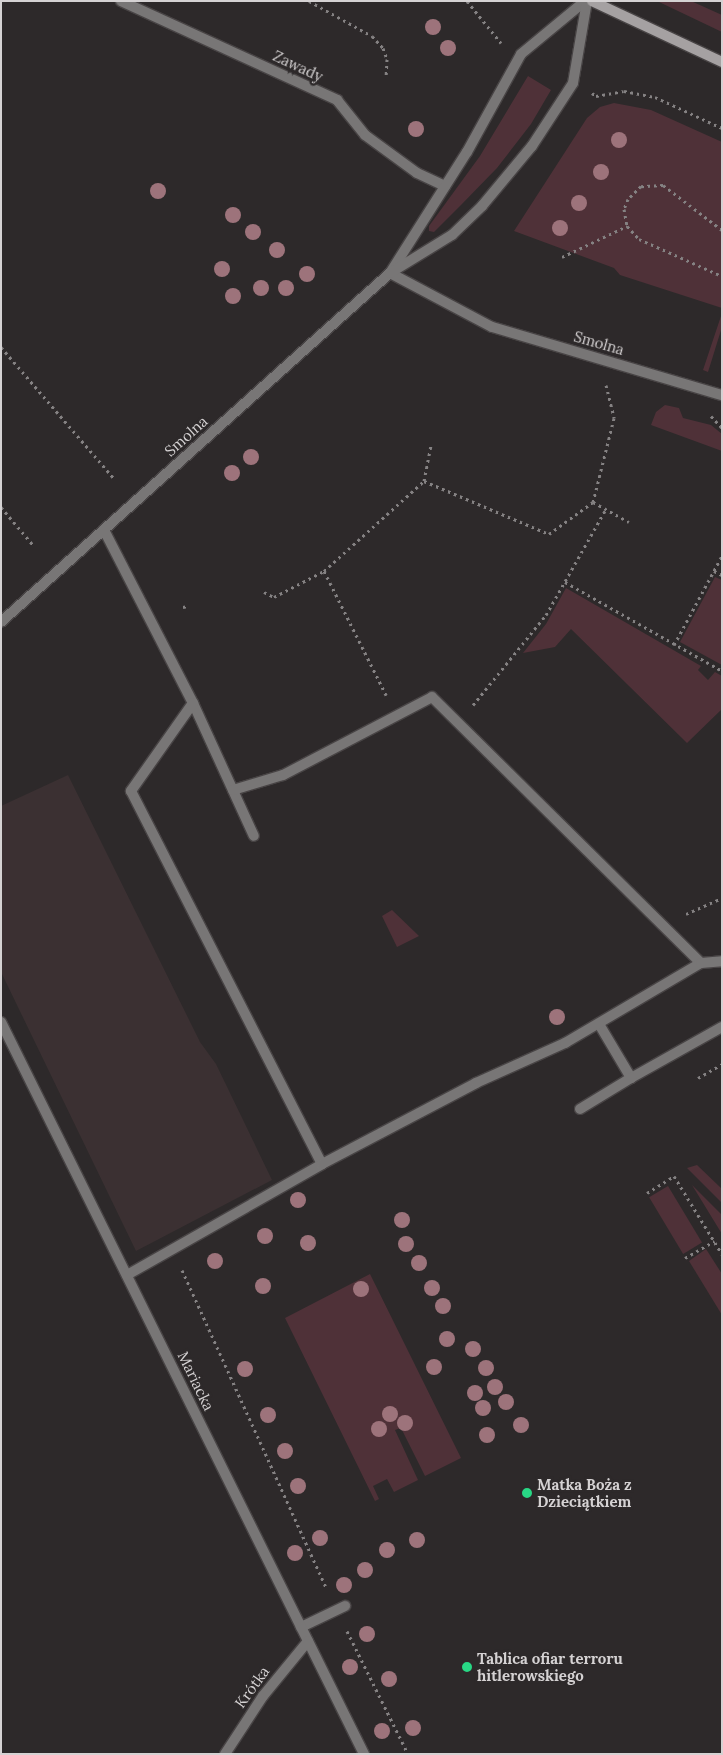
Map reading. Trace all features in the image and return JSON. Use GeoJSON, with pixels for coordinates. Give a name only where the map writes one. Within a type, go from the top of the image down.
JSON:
{"type":"FeatureCollection","features":[{"type":"Feature","properties":{"kind":"main road"},"geometry":{"type":"LineString","coordinates":[[592,1],[722,62]]}},
{"type":"Feature","properties":{"kind":"street","name":"Zawady"},"geometry":{"type":"LineString","coordinates":[[121,1],[336,100],[365,135],[417,173],[445,186]]}},
{"type":"Feature","properties":{"kind":"street","name":"Smolna"},"geometry":{"type":"LineString","coordinates":[[390,273],[445,186],[521,54],[586,1]]}},
{"type":"Feature","properties":{"kind":"street","name":"Smolna"},"geometry":{"type":"LineString","coordinates":[[1,622],[390,273],[452,235],[482,206],[532,146],[573,83],[586,1]]}},
{"type":"Feature","properties":{"kind":"street","name":"Smolna"},"geometry":{"type":"LineString","coordinates":[[390,273],[492,327],[722,395]]}},
{"type":"Feature","properties":{"kind":"street"},"geometry":{"type":"LineString","coordinates":[[104,530],[193,703],[254,836]]}},
{"type":"Feature","properties":{"kind":"street"},"geometry":{"type":"LineString","coordinates":[[233,790],[283,775],[432,697],[701,963]]}},
{"type":"Feature","properties":{"kind":"street"},"geometry":{"type":"LineString","coordinates":[[193,703],[132,791],[322,1164]]}},
{"type":"Feature","properties":{"kind":"street"},"geometry":{"type":"LineString","coordinates":[[127,1275],[322,1164],[599,1024],[701,963],[722,961]]}},
{"type":"Feature","properties":{"kind":"street","name":"Mariacka"},"geometry":{"type":"LineString","coordinates":[[1,1022],[364,1754]]}},
{"type":"Feature","properties":{"kind":"street"},"geometry":{"type":"LineString","coordinates":[[599,1024],[631,1078]]}},
{"type":"Feature","properties":{"kind":"street"},"geometry":{"type":"LineString","coordinates":[[580,1109],[722,1027]]}},
{"type":"Feature","properties":{"kind":"street"},"geometry":{"type":"LineString","coordinates":[[301,1627],[341,1608]]}},
{"type":"Feature","properties":{"kind":"street","name":"Krótka"},"geometry":{"type":"LineString","coordinates":[[225,1754],[263,1696],[308,1641]]}},
{"type":"Feature","properties":{"kind":"path"},"geometry":{"type":"LineString","coordinates":[[309,1],[372,36],[383,48],[387,59],[386,78]]}},
{"type":"Feature","properties":{"kind":"path"},"geometry":{"type":"LineString","coordinates":[[469,2],[484,18],[497,40],[521,54]]}},
{"type":"Feature","properties":{"kind":"path"},"geometry":{"type":"LineString","coordinates":[[573,83],[596,96],[624,91],[655,97],[722,128]]}},
{"type":"Feature","properties":{"kind":"path"},"geometry":{"type":"LineString","coordinates":[[722,230],[683,198],[663,185],[651,184],[641,186],[628,199],[624,209],[627,226],[650,246],[722,276]]}},
{"type":"Feature","properties":{"kind":"path"},"geometry":{"type":"LineString","coordinates":[[562,257],[627,226]]}},
{"type":"Feature","properties":{"kind":"path"},"geometry":{"type":"LineString","coordinates":[[1,347],[113,477]]}},
{"type":"Feature","properties":{"kind":"path"},"geometry":{"type":"LineString","coordinates":[[424,480],[549,534],[593,502],[614,418],[605,379]]}},
{"type":"Feature","properties":{"kind":"path"},"geometry":{"type":"LineString","coordinates":[[264,592],[274,597],[324,571],[424,480],[431,444]]}},
{"type":"Feature","properties":{"kind":"path"},"geometry":{"type":"LineString","coordinates":[[593,502],[629,522]]}},
{"type":"Feature","properties":{"kind":"path"},"geometry":{"type":"LineString","coordinates":[[1,507],[34,546]]}},
{"type":"Feature","properties":{"kind":"path"},"geometry":{"type":"LineString","coordinates":[[476,708],[472,703],[517,653],[565,582],[606,509]]}},
{"type":"Feature","properties":{"kind":"path"},"geometry":{"type":"LineString","coordinates":[[674,645],[722,556]]}},
{"type":"Feature","properties":{"kind":"path"},"geometry":{"type":"LineString","coordinates":[[324,571],[390,702]]}},
{"type":"Feature","properties":{"kind":"path"},"geometry":{"type":"LineString","coordinates":[[714,571],[722,575]]}},
{"type":"Feature","properties":{"kind":"path"},"geometry":{"type":"LineString","coordinates":[[565,582],[722,672]]}},
{"type":"Feature","properties":{"kind":"path"},"geometry":{"type":"LineString","coordinates":[[183,607],[188,606]]}},
{"type":"Feature","properties":{"kind":"path"},"geometry":{"type":"LineString","coordinates":[[689,921],[684,915],[722,898]]}},
{"type":"Feature","properties":{"kind":"path"},"geometry":{"type":"LineString","coordinates":[[698,1078],[722,1064]]}},
{"type":"Feature","properties":{"kind":"path"},"geometry":{"type":"LineString","coordinates":[[647,1193],[674,1176],[722,1254]]}},
{"type":"Feature","properties":{"kind":"path"},"geometry":{"type":"LineString","coordinates":[[686,1258],[714,1240]]}},
{"type":"Feature","properties":{"kind":"path"},"geometry":{"type":"LineString","coordinates":[[172,1249],[408,1754]]}},
{"type":"Feature","properties":{"kind":"shaded area"},"geometry":{"type":"Polygon","coordinates":[[[657,1],[691,1],[722,15],[722,32],[657,1]]]}},
{"type":"Feature","properties":{"kind":"shaded area"},"geometry":{"type":"Polygon","coordinates":[[[528,76],[551,90],[531,124],[497,168],[434,232],[429,231],[429,226],[480,156],[528,76]]]}},
{"type":"Feature","properties":{"kind":"shaded area"},"geometry":{"type":"Polygon","coordinates":[[[614,103],[651,110],[722,142],[722,308],[620,275],[614,268],[514,231],[587,118],[600,107],[614,103]]]}},
{"type":"Feature","properties":{"kind":"shaded area"},"geometry":{"type":"Polygon","coordinates":[[[722,313],[722,327],[708,372],[703,370],[722,313]]]}},
{"type":"Feature","properties":{"kind":"shaded area"},"geometry":{"type":"Polygon","coordinates":[[[665,405],[679,408],[683,418],[711,425],[722,434],[722,451],[651,425],[656,412],[665,405]]]}},
{"type":"Feature","properties":{"kind":"shaded area"},"geometry":{"type":"Polygon","coordinates":[[[715,577],[722,580],[722,665],[680,642],[715,577]]]}},
{"type":"Feature","properties":{"kind":"shaded area"},"geometry":{"type":"Polygon","coordinates":[[[566,588],[701,666],[698,670],[708,680],[715,672],[722,676],[722,709],[687,743],[571,629],[555,647],[523,653],[546,624],[566,588]]]}},
{"type":"Feature","properties":{"kind":"shaded area"},"geometry":{"type":"Polygon","coordinates":[[[68,775],[200,1042],[216,1064],[272,1180],[136,1251],[1,972],[1,806],[68,775]]]}},
{"type":"Feature","properties":{"kind":"shaded area"},"geometry":{"type":"Polygon","coordinates":[[[392,910],[419,936],[397,947],[382,916],[392,910]]]}},
{"type":"Feature","properties":{"kind":"shaded area"},"geometry":{"type":"Polygon","coordinates":[[[697,1165],[722,1189],[722,1203],[687,1168],[697,1165]]]}},
{"type":"Feature","properties":{"kind":"shaded area"},"geometry":{"type":"Polygon","coordinates":[[[692,1185],[722,1215],[722,1234],[692,1185]]]}},
{"type":"Feature","properties":{"kind":"shaded area"},"geometry":{"type":"Polygon","coordinates":[[[668,1186],[702,1243],[683,1254],[649,1197],[668,1186]]]}},
{"type":"Feature","properties":{"kind":"shaded area"},"geometry":{"type":"Polygon","coordinates":[[[706,1249],[722,1274],[722,1315],[689,1261],[706,1249]]]}},
{"type":"Feature","properties":{"kind":"shaded area"},"geometry":{"type":"Polygon","coordinates":[[[370,1274],[461,1458],[425,1476],[401,1428],[395,1430],[418,1480],[394,1492],[387,1479],[373,1486],[379,1499],[375,1501],[285,1318],[370,1274]]]}},
{"type":"Feature","properties":{"kind":"place","name":"Matka Boża z Dzieciątkiem"},"geometry":{"type":"Point","coordinates":[527,1493]}},
{"type":"Feature","properties":{"kind":"place","name":"Tablica ofiar terroru hitlerowskiego"},"geometry":{"type":"Point","coordinates":[467,1667]}}]}
